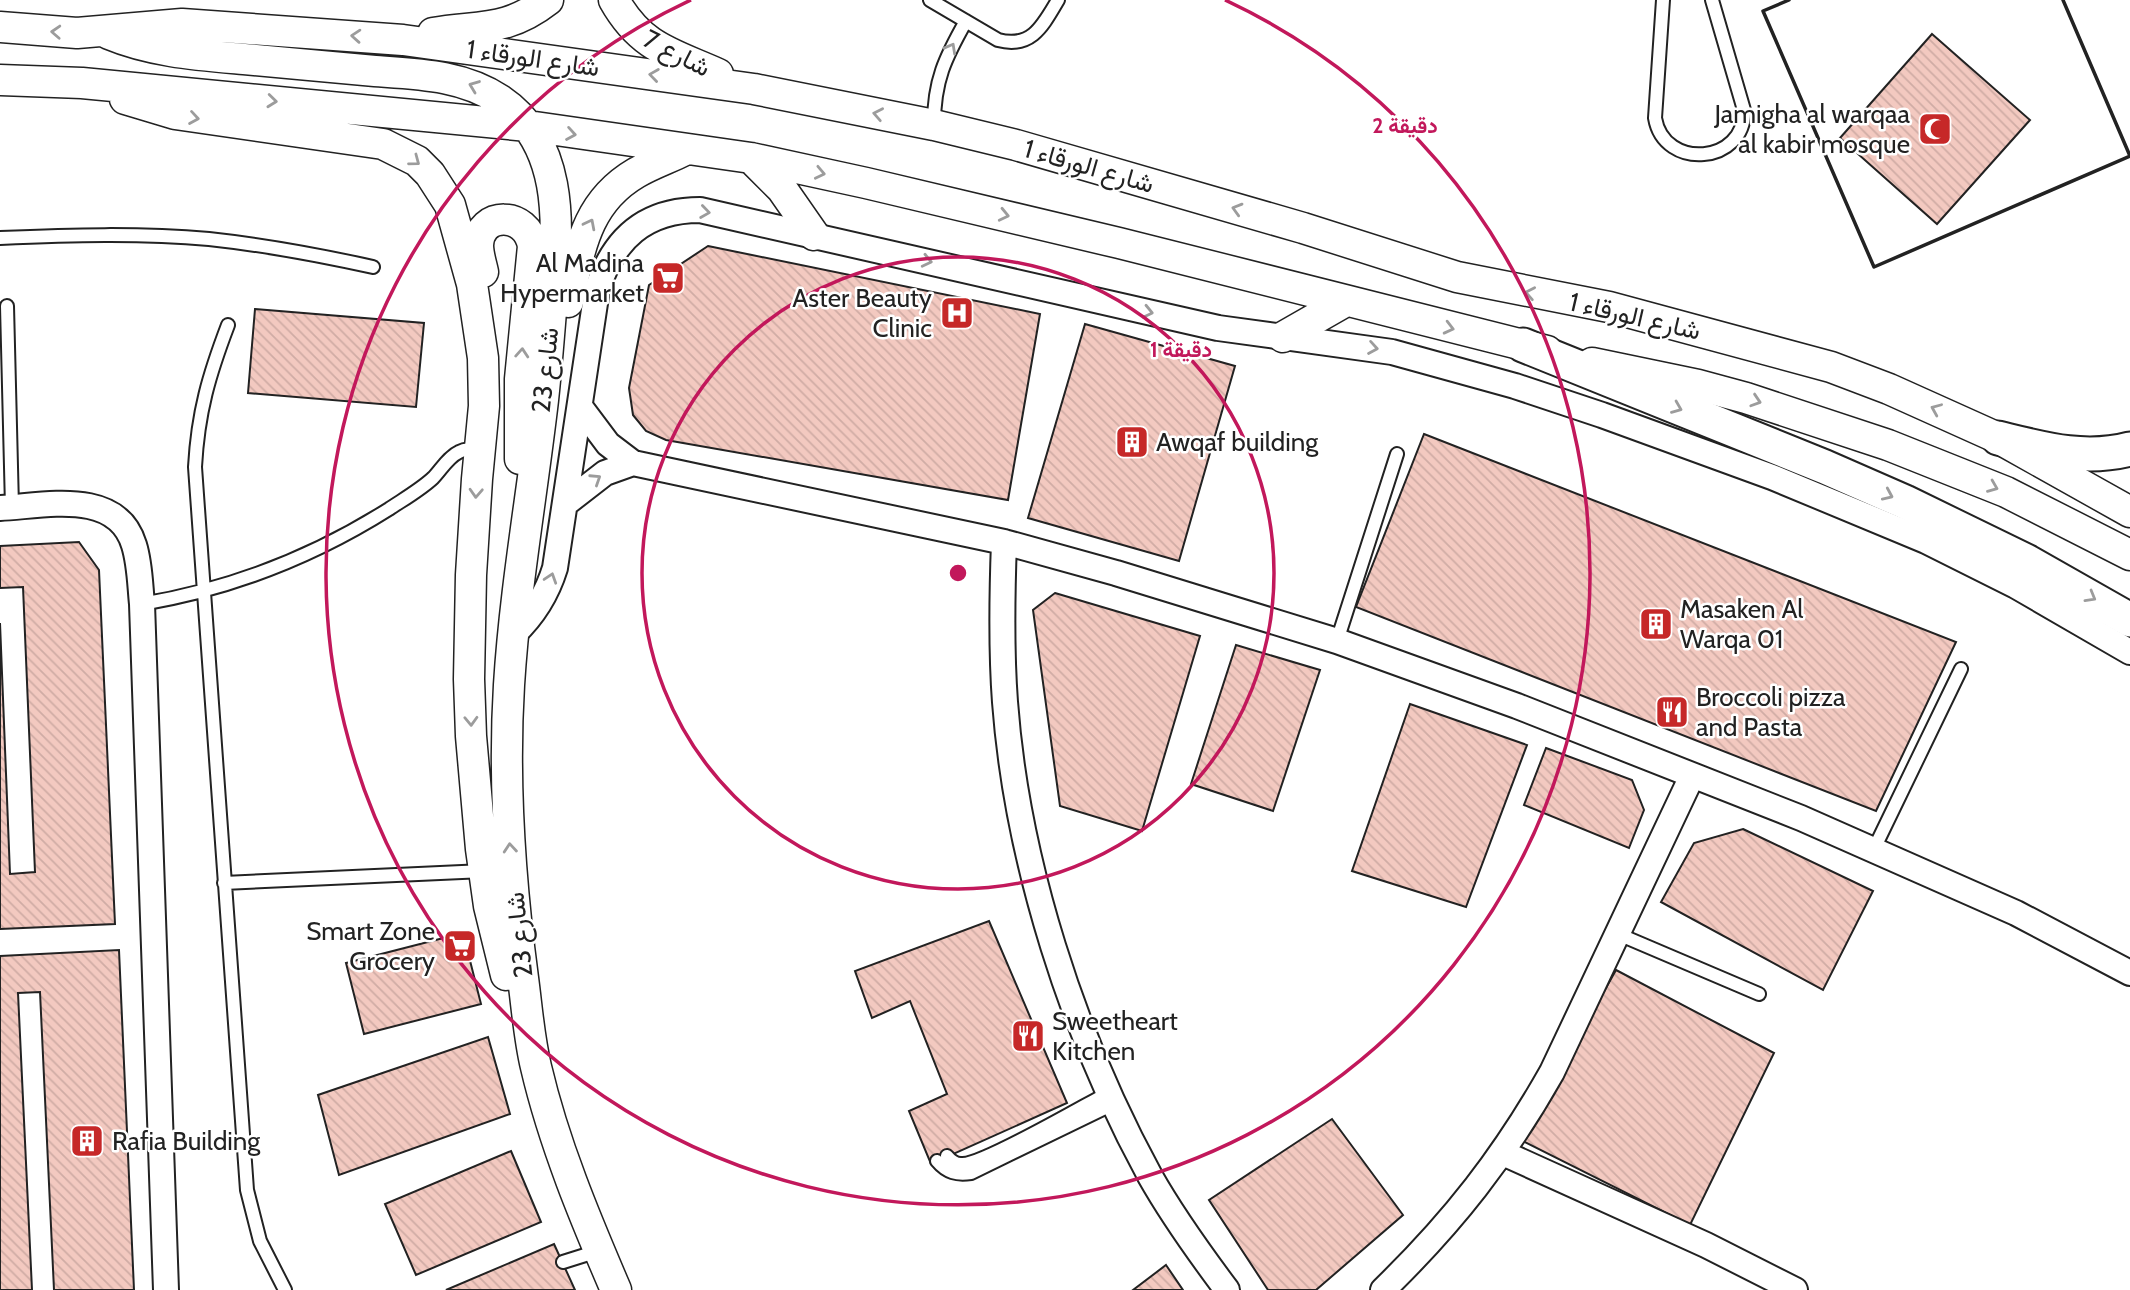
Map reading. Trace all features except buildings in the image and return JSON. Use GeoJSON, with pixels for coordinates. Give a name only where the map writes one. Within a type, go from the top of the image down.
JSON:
{"type":"FeatureCollection","features":[{"type":"Feature","properties":{"kind":"main road"},"geometry":{"type":"LineString","coordinates":[[1523,345],[1905,502],[2028,562],[2130,620]]}},
{"type":"Feature","properties":{"kind":"main road"},"geometry":{"type":"LineString","coordinates":[[1998,438],[2061,454],[2090,456],[2130,449]]}},
{"type":"Feature","properties":{"kind":"street"},"geometry":{"type":"LineString","coordinates":[[403,40],[503,24],[534,11],[548,0]]}},
{"type":"Feature","properties":{"kind":"street","name":"شارع 7"},"geometry":{"type":"LineString","coordinates":[[614,0],[634,30],[647,41],[754,89]]}},
{"type":"Feature","properties":{"kind":"street","name":"شارع الورقاء 1"},"geometry":{"type":"LineString","coordinates":[[0,27],[68,33],[182,24],[403,40],[754,89],[934,125],[1016,145],[1303,228],[1457,277],[1609,307],[1831,367],[1934,408],[1998,438],[2130,512]]}},
{"type":"Feature","properties":{"kind":"street","name":"شارع 23"},"geometry":{"type":"LineString","coordinates":[[103,32],[125,41],[183,54],[421,75],[465,82],[504,103],[528,126],[547,163],[555,195],[557,241],[547,358],[523,543],[507,736],[514,916],[535,1062]]}},
{"type":"Feature","properties":{"kind":"street","name":"شارع الورقاء 1"},"geometry":{"type":"LineString","coordinates":[[0,80],[82,83],[528,126],[751,158],[866,183],[1106,240],[1601,366],[1686,382],[1746,398],[1888,446],[2006,492],[2130,555]]}},
{"type":"Feature","properties":{"kind":"street","name":"شارع 23"},"geometry":{"type":"LineString","coordinates":[[82,83],[150,108],[175,114],[365,140],[392,147],[417,161],[442,189],[450,205],[479,320],[483,358],[484,406],[471,575],[469,679],[471,736],[489,906],[515,1007],[535,1062],[564,1159],[616,1290]]}},
{"type":"Feature","properties":{"kind":"street"},"geometry":{"type":"LineString","coordinates":[[547,358],[567,306],[583,238],[598,208],[608,195],[634,174],[687,150]]}},
{"type":"Feature","properties":{"kind":"street"},"geometry":{"type":"LineString","coordinates":[[751,158],[782,189],[814,235]]}},
{"type":"Feature","properties":{"kind":"street"},"geometry":{"type":"LineString","coordinates":[[514,634],[535,611],[550,583],[581,408],[597,290],[602,275],[617,248],[640,226],[669,213],[700,210],[1218,328],[1356,345],[1427,360],[1590,410],[1772,477],[1915,536],[1972,563],[2130,652]]}},
{"type":"Feature","properties":{"kind":"street"},"geometry":{"type":"LineString","coordinates":[[484,406],[494,364],[494,323],[478,244],[485,229],[498,220],[506,219],[522,225],[532,238],[533,246],[523,338],[519,420],[523,543]]}},
{"type":"Feature","properties":{"kind":"street"},"geometry":{"type":"LineString","coordinates":[[1283,337],[1346,301]]}},
{"type":"Feature","properties":{"kind":"street"},"geometry":{"type":"LineString","coordinates":[[581,408],[608,444],[633,463],[1004,542],[1116,573],[1337,641],[1517,706],[1801,818],[2016,914],[2130,973]]}},
{"type":"Feature","properties":{"kind":"street"},"geometry":{"type":"LineString","coordinates":[[565,504],[605,473],[633,463]]}},
{"type":"Feature","properties":{"kind":"street"},"geometry":{"type":"LineString","coordinates":[[6,508],[82,504],[97,507],[118,519],[134,543],[142,604],[166,1290]]}},
{"type":"Feature","properties":{"kind":"street"},"geometry":{"type":"LineString","coordinates":[[1004,542],[1004,702],[1017,798],[1039,896],[1067,987],[1111,1099],[1151,1178],[1227,1290]]}},
{"type":"Feature","properties":{"kind":"street"},"geometry":{"type":"LineString","coordinates":[[1383,1290],[1446,1226],[1503,1153],[1552,1072],[1692,776]]}},
{"type":"Feature","properties":{"kind":"street"},"geometry":{"type":"LineString","coordinates":[[1503,1153],[1694,1239],[1795,1290]]}},
{"type":"Feature","properties":{"kind":"lane"},"geometry":{"type":"LineString","coordinates":[[930,0],[998,40],[1008,42],[1019,42],[1037,33],[1058,0]]}},
{"type":"Feature","properties":{"kind":"lane"},"geometry":{"type":"LineString","coordinates":[[1663,0],[1655,118],[1657,127],[1667,144],[1675,149],[1705,154],[1732,143],[1744,120],[1744,110],[1712,0]]}},
{"type":"Feature","properties":{"kind":"lane"},"geometry":{"type":"LineString","coordinates":[[934,125],[934,102],[941,67],[966,21]]}},
{"type":"Feature","properties":{"kind":"lane"},"geometry":{"type":"LineString","coordinates":[[0,238],[96,235],[208,239],[304,253],[373,267]]}},
{"type":"Feature","properties":{"kind":"lane"},"geometry":{"type":"LineString","coordinates":[[6,508],[7,306]]}},
{"type":"Feature","properties":{"kind":"lane"},"geometry":{"type":"LineString","coordinates":[[228,325],[209,374],[197,433],[195,467],[247,1190],[260,1241],[285,1290]]}},
{"type":"Feature","properties":{"kind":"lane"},"geometry":{"type":"LineString","coordinates":[[142,604],[204,592],[285,564],[330,544],[424,486],[460,451],[480,450]]}},
{"type":"Feature","properties":{"kind":"lane"},"geometry":{"type":"LineString","coordinates":[[1337,641],[1398,454]]}},
{"type":"Feature","properties":{"kind":"lane"},"geometry":{"type":"LineString","coordinates":[[1873,851],[1961,669]]}},
{"type":"Feature","properties":{"kind":"lane"},"geometry":{"type":"LineString","coordinates":[[224,883],[484,871]]}},
{"type":"Feature","properties":{"kind":"lane"},"geometry":{"type":"LineString","coordinates":[[1618,934],[1759,994]]}},
{"type":"Feature","properties":{"kind":"lane"},"geometry":{"type":"LineString","coordinates":[[942,1158],[962,1165],[988,1156],[1111,1099]]}},
{"type":"Feature","properties":{"kind":"lane"},"geometry":{"type":"LineString","coordinates":[[563,1262],[599,1251]]}},
{"type":"Feature","properties":{"kind":"wall"},"geometry":{"type":"LineString","coordinates":[[1789,0],[1763,11],[1874,267],[2130,156],[2063,0]]}},
{"type":"Feature","properties":{"kind":"place","name":"Jamigha al warqaa al kabir mosque"},"geometry":{"type":"Point","coordinates":[1935,129]}},
{"type":"Feature","properties":{"kind":"place","name":"Al Madina Hypermarket"},"geometry":{"type":"Point","coordinates":[668,278]}},
{"type":"Feature","properties":{"kind":"place","name":"Aster Beauty Clinic"},"geometry":{"type":"Point","coordinates":[957,313]}},
{"type":"Feature","properties":{"kind":"place","name":"Awqaf building"},"geometry":{"type":"Point","coordinates":[1132,442]}},
{"type":"Feature","properties":{"kind":"place","name":"Masaken Al Warqa 01"},"geometry":{"type":"Point","coordinates":[1656,624]}},
{"type":"Feature","properties":{"kind":"place","name":"Broccoli pizza and Pasta"},"geometry":{"type":"Point","coordinates":[1672,712]}},
{"type":"Feature","properties":{"kind":"place","name":"Smart Zone Grocery"},"geometry":{"type":"Point","coordinates":[460,946]}},
{"type":"Feature","properties":{"kind":"place","name":"Sweetheart Kitchen"},"geometry":{"type":"Point","coordinates":[1028,1036]}},
{"type":"Feature","properties":{"kind":"place","name":"Rafia Building"},"geometry":{"type":"Point","coordinates":[87,1141]}}]}
